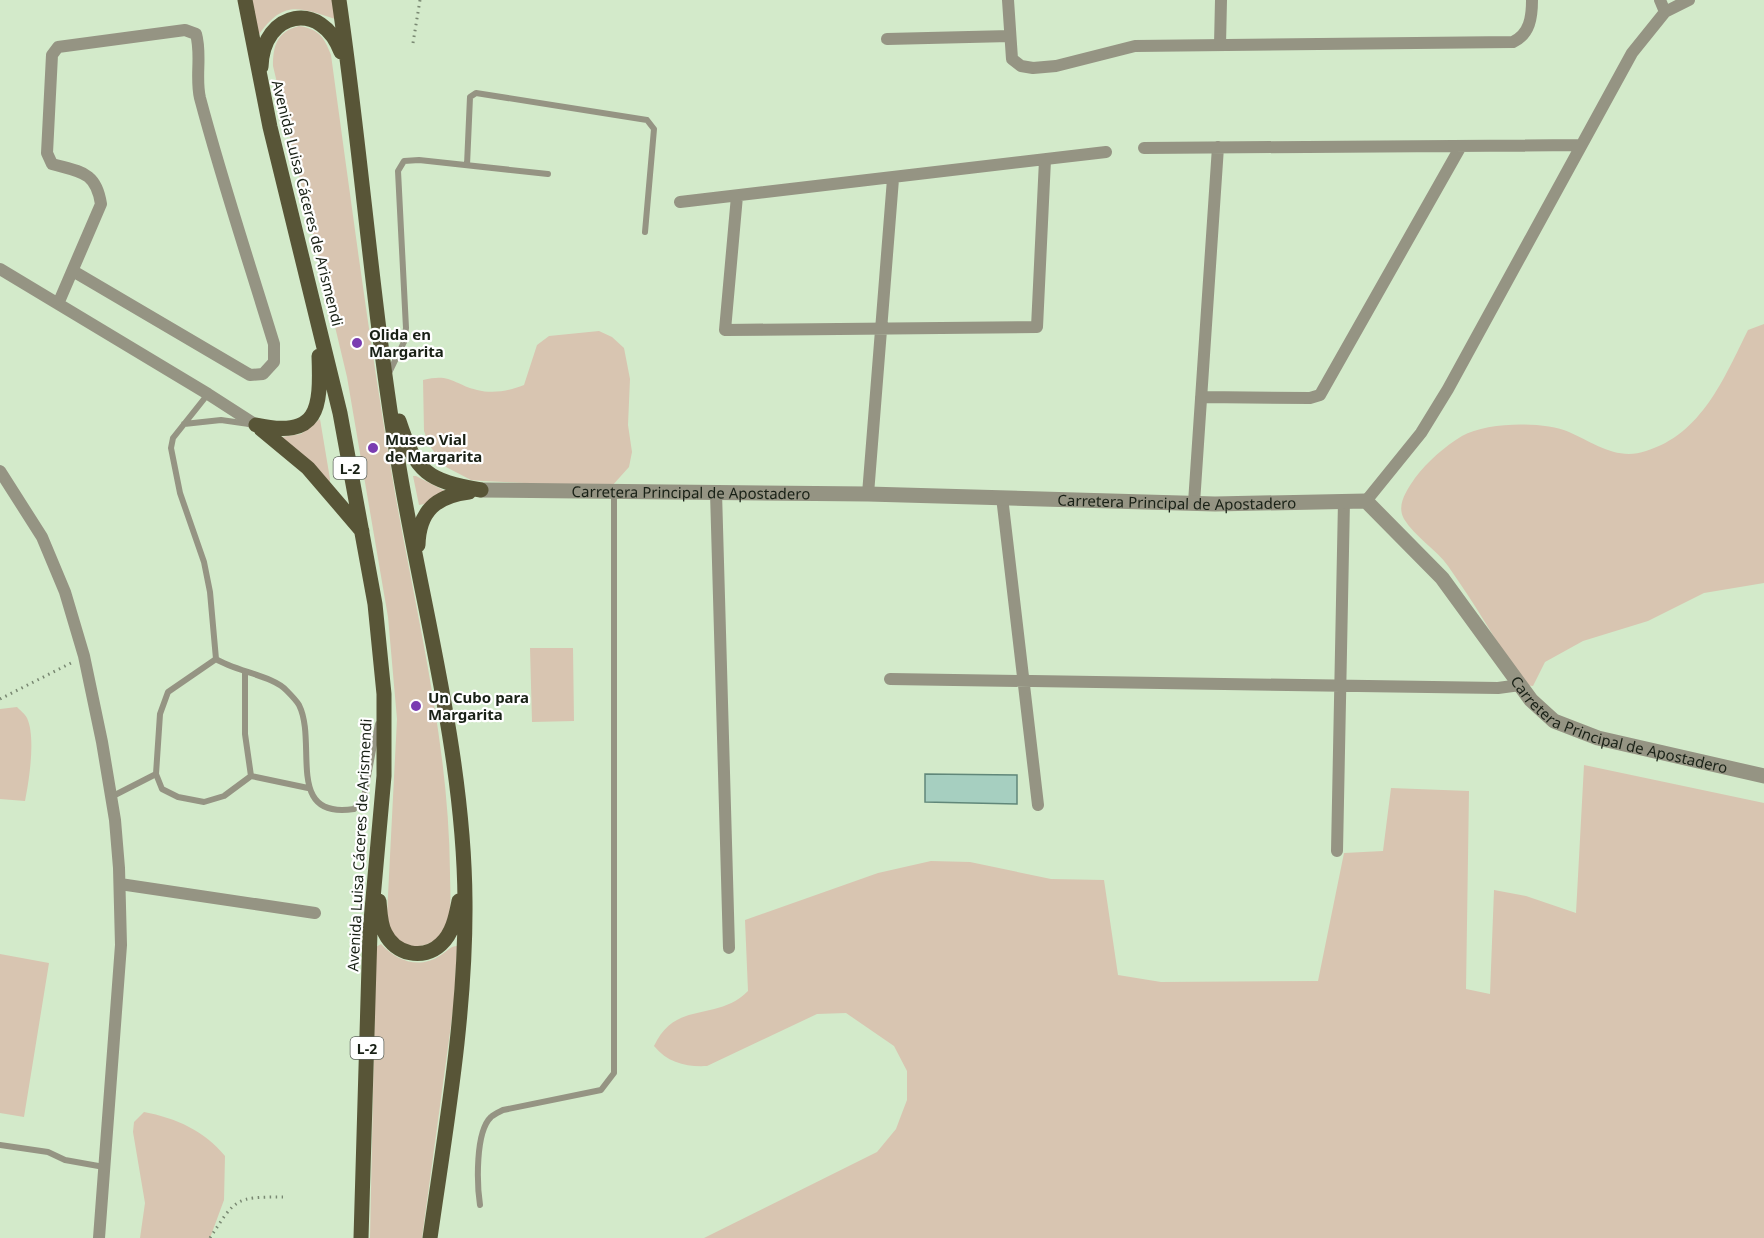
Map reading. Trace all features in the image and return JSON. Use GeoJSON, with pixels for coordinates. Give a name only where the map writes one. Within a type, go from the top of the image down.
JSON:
{"type":"FeatureCollection","features":[{"type":"Feature","properties":{"kind":"main road","name":"Avenida Luisa Cáceres de Arismendi"},"geometry":{"type":"LineString","coordinates":[[244,0],[260,85],[340,412],[375,604],[384,694],[384,776],[370,932],[361,1238]]}},
{"type":"Feature","properties":{"kind":"main road"},"geometry":{"type":"LineString","coordinates":[[339,0],[387,383],[400,472],[457,789],[464,866],[461,1015],[430,1238]]}},
{"type":"Feature","properties":{"kind":"main road"},"geometry":{"type":"LineString","coordinates":[[260,85],[262,49],[267,36],[276,26],[288,19],[312,19],[323,26],[334,37],[348,72]]}},
{"type":"Feature","properties":{"kind":"main road"},"geometry":{"type":"LineString","coordinates":[[256,425],[278,430],[293,429],[309,419],[317,407],[320,383],[319,325]]}},
{"type":"Feature","properties":{"kind":"main road"},"geometry":{"type":"LineString","coordinates":[[387,383],[404,437],[423,470],[448,485],[481,490]]}},
{"type":"Feature","properties":{"kind":"main road"},"geometry":{"type":"LineString","coordinates":[[256,425],[308,468],[362,531]]}},
{"type":"Feature","properties":{"kind":"main road"},"geometry":{"type":"LineString","coordinates":[[418,565],[418,536],[426,512],[436,501],[453,494],[481,490]]}},
{"type":"Feature","properties":{"kind":"main road"},"geometry":{"type":"LineString","coordinates":[[376,859],[384,932],[392,944],[404,951],[417,954],[440,945],[448,934],[454,921],[464,866]]}},
{"type":"Feature","properties":{"kind":"street"},"geometry":{"type":"LineString","coordinates":[[1008,0],[1012,59],[1021,66],[1033,68],[1056,66],[1135,46],[1513,42],[1527,29],[1532,0]]}},
{"type":"Feature","properties":{"kind":"street"},"geometry":{"type":"LineString","coordinates":[[1220,45],[1221,0]]}},
{"type":"Feature","properties":{"kind":"street"},"geometry":{"type":"LineString","coordinates":[[1366,501],[1421,434],[1632,53],[1663,6],[1689,0]]}},
{"type":"Feature","properties":{"kind":"street"},"geometry":{"type":"LineString","coordinates":[[58,304],[101,204],[99,187],[88,175],[52,164],[47,153],[52,55],[58,47],[184,30],[196,34],[199,46],[199,94],[221,174],[274,344],[274,362],[263,374],[250,375],[73,271]]}},
{"type":"Feature","properties":{"kind":"street"},"geometry":{"type":"LineString","coordinates":[[887,39],[1010,36]]}},
{"type":"Feature","properties":{"kind":"street"},"geometry":{"type":"LineString","coordinates":[[1144,148],[1581,145]]}},
{"type":"Feature","properties":{"kind":"street"},"geometry":{"type":"LineString","coordinates":[[1201,397],[1310,398],[1320,395],[1461,146]]}},
{"type":"Feature","properties":{"kind":"street"},"geometry":{"type":"LineString","coordinates":[[1194,503],[1218,147]]}},
{"type":"Feature","properties":{"kind":"street"},"geometry":{"type":"LineString","coordinates":[[680,202],[1106,152]]}},
{"type":"Feature","properties":{"kind":"street"},"geometry":{"type":"LineString","coordinates":[[737,196],[725,330],[1037,327],[1045,160]]}},
{"type":"Feature","properties":{"kind":"street"},"geometry":{"type":"LineString","coordinates":[[868,494],[893,178]]}},
{"type":"Feature","properties":{"kind":"street"},"geometry":{"type":"LineString","coordinates":[[0,269],[256,425]]}},
{"type":"Feature","properties":{"kind":"street"},"geometry":{"type":"LineString","coordinates":[[0,471],[42,537],[65,592],[84,656],[111,797],[120,884],[121,945],[99,1238]]}},
{"type":"Feature","properties":{"kind":"street","name":"Carretera Principal de Apostadero"},"geometry":{"type":"LineString","coordinates":[[481,490],[868,494],[1194,503],[1366,501],[1442,578],[1531,700],[1554,721],[1598,738],[1764,776]]}},
{"type":"Feature","properties":{"kind":"street"},"geometry":{"type":"LineString","coordinates":[[716,492],[729,948]]}},
{"type":"Feature","properties":{"kind":"street"},"geometry":{"type":"LineString","coordinates":[[1002,497],[1038,805]]}},
{"type":"Feature","properties":{"kind":"street"},"geometry":{"type":"LineString","coordinates":[[1337,851],[1344,501]]}},
{"type":"Feature","properties":{"kind":"street"},"geometry":{"type":"LineString","coordinates":[[890,679],[1498,688],[1520,685]]}},
{"type":"Feature","properties":{"kind":"street"},"geometry":{"type":"LineString","coordinates":[[120,884],[315,913]]}},
{"type":"Feature","properties":{"kind":"lane"},"geometry":{"type":"LineString","coordinates":[[466,165],[470,97],[476,93],[647,120],[652,123],[654,129],[645,232]]}},
{"type":"Feature","properties":{"kind":"lane"},"geometry":{"type":"LineString","coordinates":[[387,383],[404,342],[406,328],[398,171],[404,161],[548,174]]}},
{"type":"Feature","properties":{"kind":"lane"},"geometry":{"type":"LineString","coordinates":[[208,394],[173,438],[171,458],[204,562],[210,592],[216,659]]}},
{"type":"Feature","properties":{"kind":"lane"},"geometry":{"type":"LineString","coordinates":[[184,424],[221,420],[256,425]]}},
{"type":"Feature","properties":{"kind":"lane"},"geometry":{"type":"LineString","coordinates":[[480,1205],[479,1155],[484,1127],[491,1117],[503,1110],[601,1090],[614,1073],[614,491]]}},
{"type":"Feature","properties":{"kind":"lane"},"geometry":{"type":"LineString","coordinates":[[216,659],[228,667],[285,687],[299,706],[305,730],[308,788],[319,805],[338,812],[354,809],[364,797],[384,694]]}},
{"type":"Feature","properties":{"kind":"lane"},"geometry":{"type":"LineString","coordinates":[[216,659],[168,692],[160,714],[156,774],[162,789],[177,797],[204,802],[224,796],[251,776],[308,788]]}},
{"type":"Feature","properties":{"kind":"lane"},"geometry":{"type":"LineString","coordinates":[[245,673],[245,734],[251,776]]}},
{"type":"Feature","properties":{"kind":"lane"},"geometry":{"type":"LineString","coordinates":[[111,797],[156,774]]}},
{"type":"Feature","properties":{"kind":"lane"},"geometry":{"type":"LineString","coordinates":[[0,1145],[48,1152],[66,1160],[104,1167]]}},
{"type":"Feature","properties":{"kind":"path"},"geometry":{"type":"LineString","coordinates":[[413,43],[420,0]]}},
{"type":"Feature","properties":{"kind":"path"},"geometry":{"type":"LineString","coordinates":[[0,699],[84,656]]}},
{"type":"Feature","properties":{"kind":"path"},"geometry":{"type":"LineString","coordinates":[[210,1238],[229,1210],[246,1197],[283,1197]]}},
{"type":"Feature","properties":{"kind":"shaded area"},"geometry":{"type":"Polygon","coordinates":[[[251,0],[333,0],[335,19],[311,12],[292,10],[275,16],[258,36],[251,0]]]}},
{"type":"Feature","properties":{"kind":"shaded area","name":"Museo Vial de Margarita"},"geometry":{"type":"Polygon","coordinates":[[[299,26],[320,34],[331,55],[386,438],[438,729],[448,825],[450,910],[447,924],[440,936],[421,946],[406,945],[400,942],[392,935],[388,921],[397,719],[388,617],[347,377],[273,66],[275,46],[278,40],[286,32],[299,26]]]}},
{"type":"Feature","properties":{"kind":"shaded area"},"geometry":{"type":"Polygon","coordinates":[[[1764,324],[1764,583],[1704,593],[1648,621],[1583,641],[1545,662],[1533,686],[1523,685],[1448,566],[1404,519],[1402,503],[1412,483],[1431,460],[1449,445],[1462,436],[1486,428],[1530,425],[1558,428],[1606,449],[1625,454],[1646,451],[1665,443],[1697,418],[1720,385],[1748,330],[1764,324]]]}},
{"type":"Feature","properties":{"kind":"shaded area"},"geometry":{"type":"Polygon","coordinates":[[[599,331],[612,337],[624,348],[630,379],[628,425],[632,452],[629,467],[611,487],[471,480],[446,467],[429,445],[424,431],[423,380],[440,378],[452,380],[469,388],[483,391],[513,389],[524,385],[537,345],[549,336],[599,331]]]}},
{"type":"Feature","properties":{"kind":"shaded area"},"geometry":{"type":"Polygon","coordinates":[[[320,419],[330,483],[281,437],[301,434],[320,419]]]}},
{"type":"Feature","properties":{"kind":"shaded area"},"geometry":{"type":"Polygon","coordinates":[[[413,476],[445,491],[425,504],[419,505],[413,476]]]}},
{"type":"Feature","properties":{"kind":"shaded area"},"geometry":{"type":"Polygon","coordinates":[[[530,648],[573,648],[574,721],[532,722],[530,648]]]}},
{"type":"Feature","properties":{"kind":"shaded area"},"geometry":{"type":"Polygon","coordinates":[[[17,707],[27,718],[31,736],[31,759],[25,801],[0,799],[0,709],[17,707]]]}},
{"type":"Feature","properties":{"kind":"shaded area"},"geometry":{"type":"Polygon","coordinates":[[[1584,765],[1764,803],[1764,1238],[704,1238],[877,1152],[896,1129],[907,1100],[907,1071],[894,1046],[846,1013],[817,1014],[707,1066],[678,1063],[659,1052],[654,1046],[663,1031],[673,1022],[685,1016],[736,1001],[748,991],[745,920],[878,873],[931,861],[970,862],[1051,879],[1104,880],[1118,975],[1161,982],[1318,981],[1344,853],[1383,851],[1391,788],[1469,791],[1466,989],[1490,994],[1494,890],[1526,896],[1576,913],[1584,765]]]}},
{"type":"Feature","properties":{"kind":"shaded area"},"geometry":{"type":"Polygon","coordinates":[[[381,944],[401,959],[417,963],[433,960],[457,946],[454,1003],[422,1238],[370,1238],[376,947],[381,944]]]}},
{"type":"Feature","properties":{"kind":"shaded area"},"geometry":{"type":"Polygon","coordinates":[[[0,954],[49,963],[24,1117],[0,1113],[0,954]]]}},
{"type":"Feature","properties":{"kind":"shaded area"},"geometry":{"type":"Polygon","coordinates":[[[144,1112],[189,1127],[208,1139],[225,1156],[224,1200],[210,1238],[140,1238],[145,1203],[133,1132],[134,1122],[144,1112]]]}},
{"type":"Feature","properties":{"kind":"building"},"geometry":{"type":"Polygon","coordinates":[[[925,774],[1017,775],[1017,804],[925,802],[925,774]]]}},
{"type":"Feature","properties":{"kind":"place","name":"Olida en Margarita"},"geometry":{"type":"Point","coordinates":[357,343]}},
{"type":"Feature","properties":{"kind":"place","name":"Museo Vial de Margarita"},"geometry":{"type":"Point","coordinates":[373,448]}},
{"type":"Feature","properties":{"kind":"place","name":"Un Cubo para Margarita"},"geometry":{"type":"Point","coordinates":[416,706]}}]}
